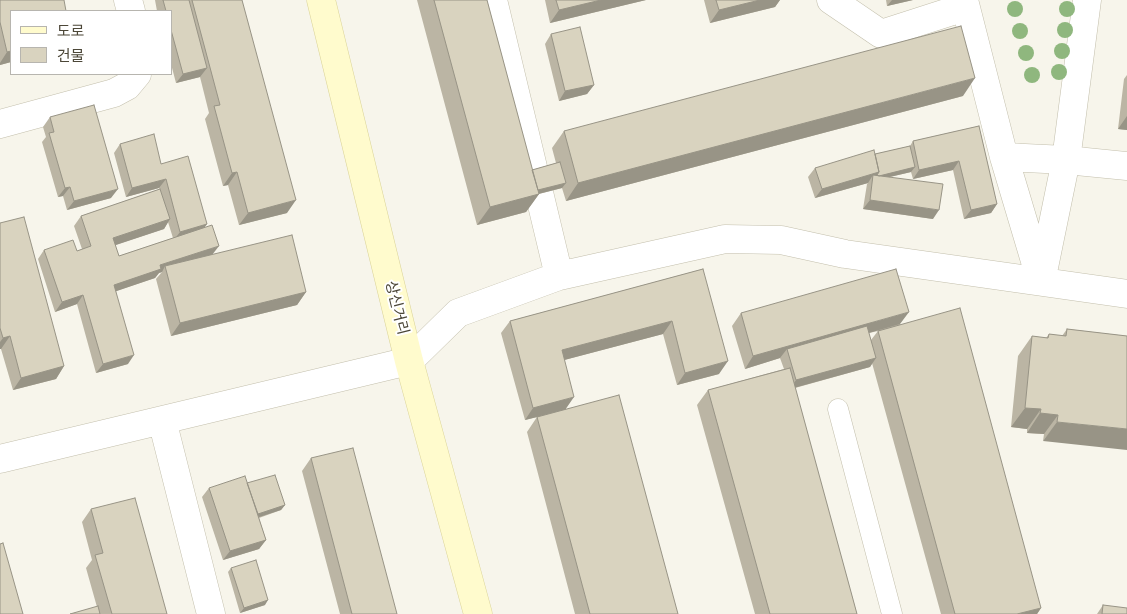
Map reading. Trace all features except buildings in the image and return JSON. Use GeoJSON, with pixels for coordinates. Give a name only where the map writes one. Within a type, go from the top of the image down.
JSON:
{"type":"FeatureCollection","features":[{"type":"Feature","properties":{"kind":"main road","name":"상신거리"},"geometry":{"type":"LineString","coordinates":[[321,0],[408,361],[478,614]]}},
{"type":"Feature","properties":{"kind":"street"},"geometry":{"type":"LineString","coordinates":[[492,0],[559,276]]}},
{"type":"Feature","properties":{"kind":"street"},"geometry":{"type":"LineString","coordinates":[[831,0],[881,34],[964,4],[1004,157],[1041,281]]}},
{"type":"Feature","properties":{"kind":"street"},"geometry":{"type":"LineString","coordinates":[[1041,281],[1066,160],[1086,0]]}},
{"type":"Feature","properties":{"kind":"street"},"geometry":{"type":"LineString","coordinates":[[0,124],[114,93],[127,86],[136,75]]}},
{"type":"Feature","properties":{"kind":"street"},"geometry":{"type":"LineString","coordinates":[[1004,157],[1066,160],[1127,166]]}},
{"type":"Feature","properties":{"kind":"street"},"geometry":{"type":"LineString","coordinates":[[0,460],[408,361],[458,313],[559,276],[725,239],[780,240],[845,254],[1127,294]]}},
{"type":"Feature","properties":{"kind":"street"},"geometry":{"type":"LineString","coordinates":[[162,420],[211,614]]}},
{"type":"Feature","properties":{"kind":"lane"},"geometry":{"type":"LineString","coordinates":[[838,409],[892,614]]}}]}
